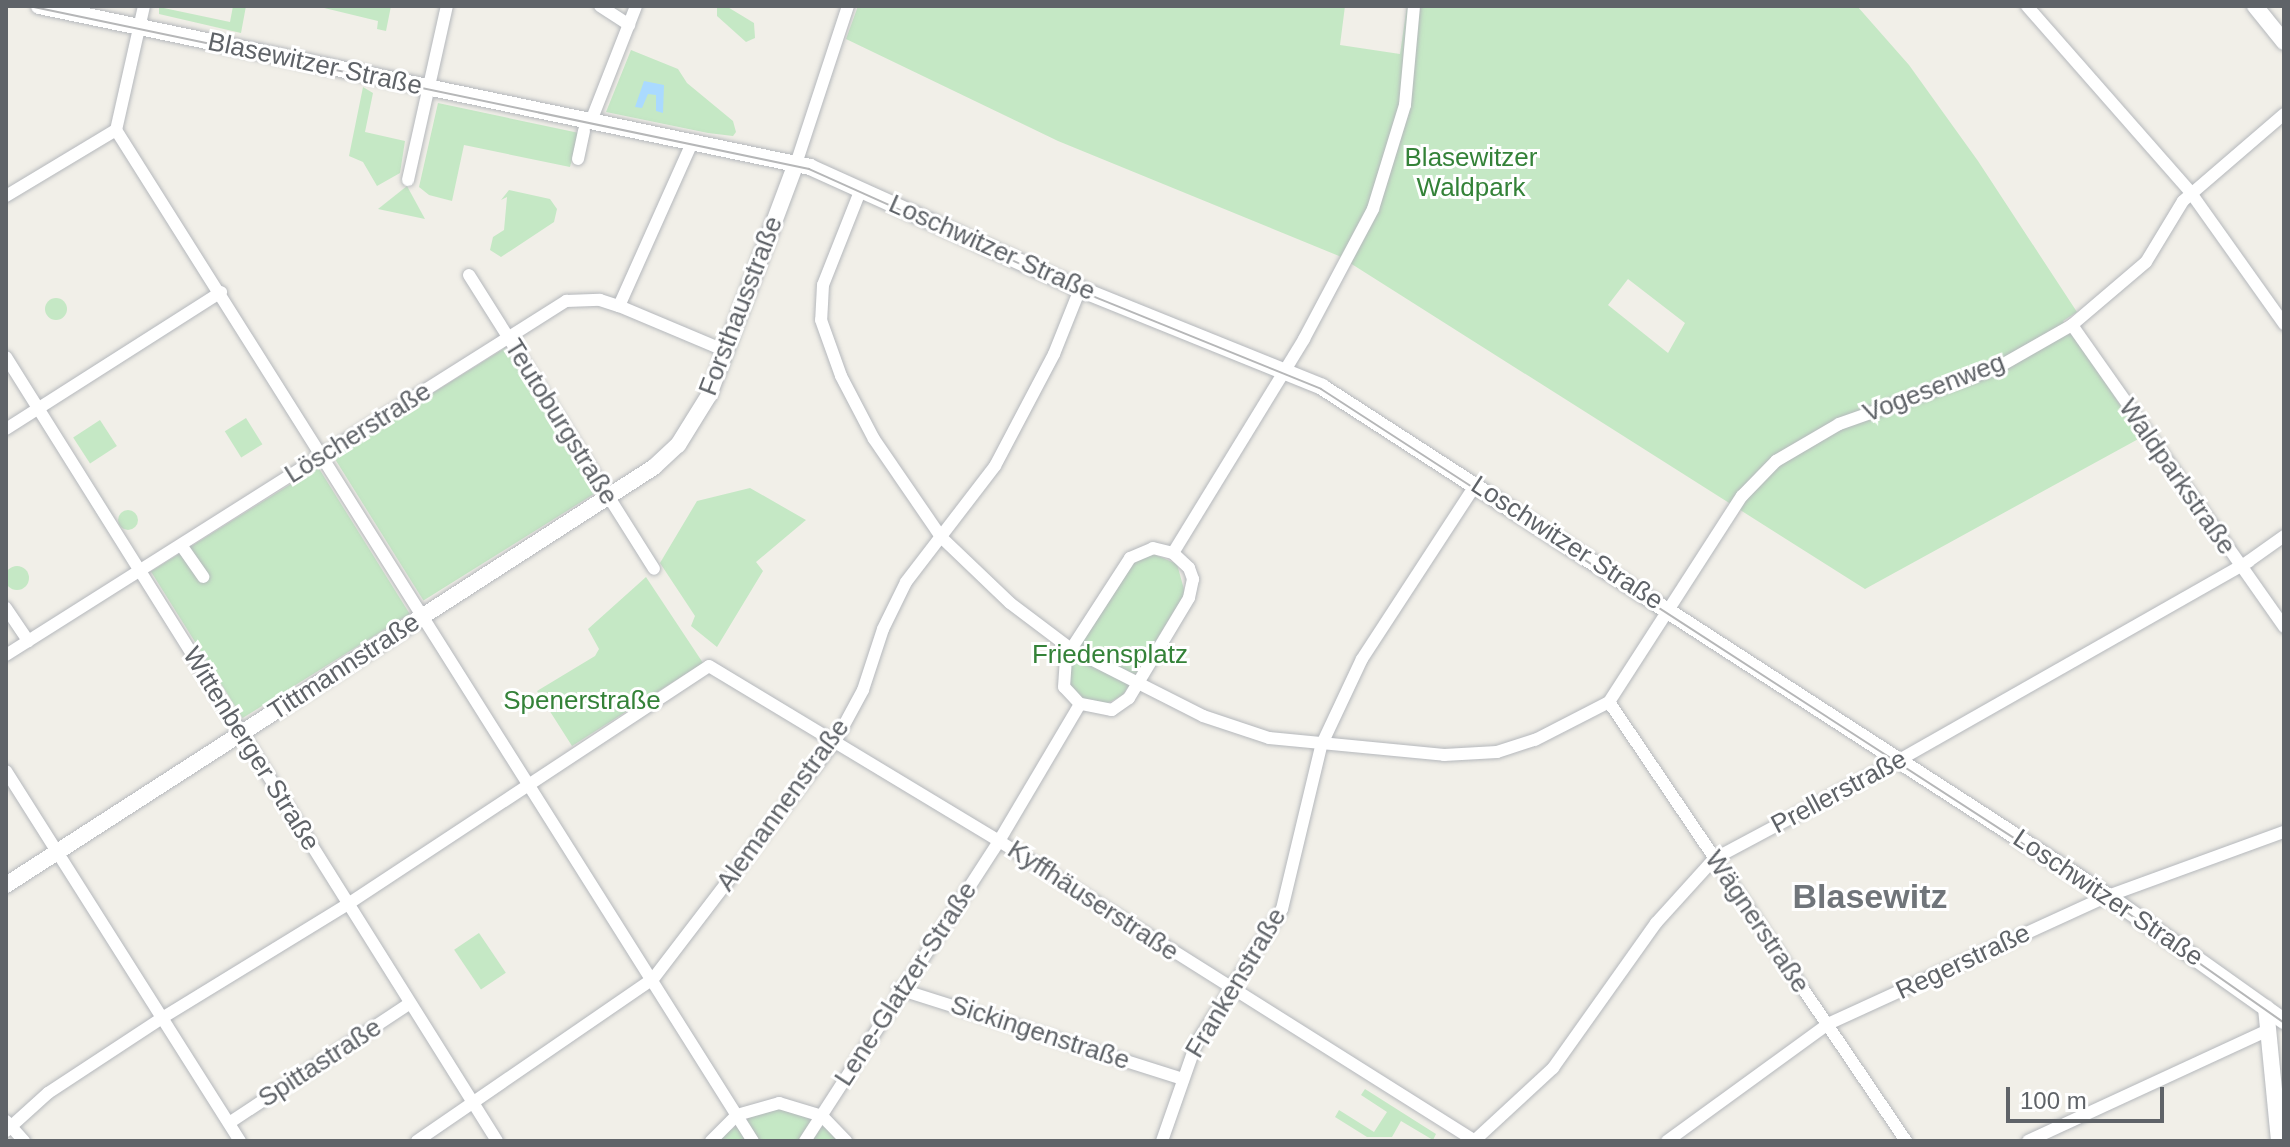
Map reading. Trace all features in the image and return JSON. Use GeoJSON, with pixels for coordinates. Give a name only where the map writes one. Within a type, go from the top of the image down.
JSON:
{"type":"FeatureCollection","features":[{"type":"Feature","properties":{"kind":"street","name":"Blasewitzer Straße"},"geometry":{"type":"LineString","coordinates":[[39,6],[429,88],[587,126],[692,143]]}},
{"type":"Feature","properties":{"kind":"street"},"geometry":{"type":"LineString","coordinates":[[144,6],[116,130],[425,614],[753,1141]]}},
{"type":"Feature","properties":{"kind":"street"},"geometry":{"type":"LineString","coordinates":[[408,180],[447,6]]}},
{"type":"Feature","properties":{"kind":"street"},"geometry":{"type":"LineString","coordinates":[[600,6],[629,25]]}},
{"type":"Feature","properties":{"kind":"street"},"geometry":{"type":"LineString","coordinates":[[578,159],[587,126],[636,6]]}},
{"type":"Feature","properties":{"kind":"street"},"geometry":{"type":"LineString","coordinates":[[796,164],[848,6]]}},
{"type":"Feature","properties":{"kind":"street"},"geometry":{"type":"LineString","coordinates":[[1173,553],[1349,259],[1383,182],[1405,105],[1414,6]]}},
{"type":"Feature","properties":{"kind":"street"},"geometry":{"type":"LineString","coordinates":[[2027,6],[2191,193],[2284,324]]}},
{"type":"Feature","properties":{"kind":"street"},"geometry":{"type":"LineString","coordinates":[[2255,6],[2284,42]]}},
{"type":"Feature","properties":{"kind":"street","name":"Vogesenweg"},"geometry":{"type":"LineString","coordinates":[[1609,702],[1742,496],[1776,461],[1839,424],[1995,369],[2072,325],[2146,262],[2191,193],[2284,114]]}},
{"type":"Feature","properties":{"kind":"street"},"geometry":{"type":"LineString","coordinates":[[6,196],[116,130]]}},
{"type":"Feature","properties":{"kind":"street"},"geometry":{"type":"LineString","coordinates":[[619,306],[692,143]]}},
{"type":"Feature","properties":{"kind":"street","name":"Loschwitzer Straße"},"geometry":{"type":"LineString","coordinates":[[692,143],[796,164],[861,189],[1080,289],[1336,394],[2108,896],[2284,1021]]}},
{"type":"Feature","properties":{"kind":"street","name":"Forsthausstraße"},"geometry":{"type":"LineString","coordinates":[[678,445],[709,395],[796,164]]}},
{"type":"Feature","properties":{"kind":"street"},"geometry":{"type":"LineString","coordinates":[[861,189],[823,285],[821,320],[841,376],[874,439],[941,537],[1010,603],[1071,649],[1136,686],[1269,738],[1321,746],[1444,755],[1497,752],[1566,727],[1609,702]]}},
{"type":"Feature","properties":{"kind":"street","name":"Teutoburgstraße"},"geometry":{"type":"LineString","coordinates":[[469,275],[654,569]]}},
{"type":"Feature","properties":{"kind":"street","name":"Alemannenstraße"},"geometry":{"type":"LineString","coordinates":[[417,1141],[653,979],[836,740],[863,690],[883,629],[906,582],[995,466],[1054,354],[1080,289]]}},
{"type":"Feature","properties":{"kind":"street"},"geometry":{"type":"LineString","coordinates":[[6,429],[221,292]]}},
{"type":"Feature","properties":{"kind":"street","name":"Löscherstraße"},"geometry":{"type":"LineString","coordinates":[[6,655],[566,301],[600,300],[726,351]]}},
{"type":"Feature","properties":{"kind":"street","name":"Waldparkstraße"},"geometry":{"type":"LineString","coordinates":[[2072,325],[2284,627]]}},
{"type":"Feature","properties":{"kind":"street","name":"Wittenberger Straße"},"geometry":{"type":"LineString","coordinates":[[6,357],[497,1141]]}},
{"type":"Feature","properties":{"kind":"street","name":"Tittmannstraße"},"geometry":{"type":"LineString","coordinates":[[6,885],[609,498],[678,445]]}},
{"type":"Feature","properties":{"kind":"street","name":"Frankenstraße"},"geometry":{"type":"LineString","coordinates":[[1162,1141],[1180,1078],[1290,890],[1300,818],[1321,746],[1362,659],[1476,484]]}},
{"type":"Feature","properties":{"kind":"street","name":"Prellerstraße"},"geometry":{"type":"LineString","coordinates":[[1474,1141],[1553,1068],[1656,923],[1714,859],[1899,760],[2239,565],[2284,536]]}},
{"type":"Feature","properties":{"kind":"street"},"geometry":{"type":"LineString","coordinates":[[181,545],[203,577]]}},
{"type":"Feature","properties":{"kind":"street"},"geometry":{"type":"LineString","coordinates":[[1153,548],[1173,553],[1189,568],[1193,589],[1136,686],[1112,710],[1080,704],[1064,687],[1063,668],[1071,649],[1130,558],[1153,548]]}},
{"type":"Feature","properties":{"kind":"street"},"geometry":{"type":"LineString","coordinates":[[6,608],[28,641]]}},
{"type":"Feature","properties":{"kind":"street","name":"Kyffhäuserstraße"},"geometry":{"type":"LineString","coordinates":[[528,784],[709,666],[999,841],[1474,1141]]}},
{"type":"Feature","properties":{"kind":"street","name":"Wägnerstraße"},"geometry":{"type":"LineString","coordinates":[[1609,702],[1906,1141]]}},
{"type":"Feature","properties":{"kind":"street","name":"Lene-Glatzer-Straße"},"geometry":{"type":"LineString","coordinates":[[805,1141],[899,989],[999,841],[1080,704]]}},
{"type":"Feature","properties":{"kind":"street"},"geometry":{"type":"LineString","coordinates":[[6,771],[240,1141]]}},
{"type":"Feature","properties":{"kind":"street"},"geometry":{"type":"LineString","coordinates":[[24,1141],[8,1126],[48,1093],[162,1018],[348,904],[528,784]]}},
{"type":"Feature","properties":{"kind":"street","name":"Regerstraße"},"geometry":{"type":"LineString","coordinates":[[1667,1141],[1828,1024],[2108,896],[2284,832]]}},
{"type":"Feature","properties":{"kind":"street","name":"Sickingenstraße"},"geometry":{"type":"LineString","coordinates":[[899,989],[1180,1078]]}},
{"type":"Feature","properties":{"kind":"street","name":"Spittastraße"},"geometry":{"type":"LineString","coordinates":[[229,1123],[410,1003]]}},
{"type":"Feature","properties":{"kind":"street"},"geometry":{"type":"LineString","coordinates":[[2266,1008],[2268,1030],[2278,1060],[2279,1141]]}},
{"type":"Feature","properties":{"kind":"street"},"geometry":{"type":"LineString","coordinates":[[2028,1141],[2268,1030]]}},
{"type":"Feature","properties":{"kind":"street"},"geometry":{"type":"LineString","coordinates":[[711,1141],[737,1115],[779,1103],[822,1116],[846,1141]]}},
{"type":"Feature","properties":{"kind":"green space"},"geometry":{"type":"Polygon","coordinates":[[[233,6],[246,6],[241,33],[159,14],[159,7],[230,22],[233,6]]]}},
{"type":"Feature","properties":{"kind":"green space"},"geometry":{"type":"Polygon","coordinates":[[[316,6],[391,6],[386,31],[377,29],[378,21],[316,6]]]}},
{"type":"Feature","properties":{"kind":"green space"},"geometry":{"type":"Polygon","coordinates":[[[726,6],[754,23],[755,38],[746,42],[717,16],[717,7],[726,6]]]}},
{"type":"Feature","properties":{"kind":"green space","name":"Blasewitzer Waldpark"},"geometry":{"type":"Polygon","coordinates":[[[858,6],[1345,6],[1340,45],[1400,54],[1407,6],[1857,6],[1909,65],[1978,161],[2077,312],[2063,321],[2142,437],[1865,589],[1339,256],[1058,141],[846,39],[858,6]],[[1628,279],[1608,305],[1668,353],[1685,323],[1628,279]]]}},
{"type":"Feature","properties":{"kind":"green space"},"geometry":{"type":"Polygon","coordinates":[[[631,50],[678,69],[687,83],[733,121],[736,132],[733,136],[606,112],[631,50]]]}},
{"type":"Feature","properties":{"kind":"green space"},"geometry":{"type":"Polygon","coordinates":[[[363,87],[373,93],[365,132],[405,141],[400,173],[377,186],[363,162],[349,156],[363,87]]]}},
{"type":"Feature","properties":{"kind":"green space"},"geometry":{"type":"Polygon","coordinates":[[[438,103],[579,133],[570,167],[464,145],[452,201],[429,195],[419,187],[438,103]]]}},
{"type":"Feature","properties":{"kind":"green space"},"geometry":{"type":"Polygon","coordinates":[[[407,186],[425,219],[378,209],[407,186]]]}},
{"type":"Feature","properties":{"kind":"green space"},"geometry":{"type":"Polygon","coordinates":[[[509,190],[550,199],[557,209],[554,222],[501,257],[490,250],[493,237],[504,230],[507,197],[501,200],[509,190]]]}},
{"type":"Feature","properties":{"kind":"green space"},"geometry":{"type":"Polygon","coordinates":[[[56,298],[64,301],[67,309],[64,317],[56,320],[48,317],[45,309],[48,301],[56,298]]]}},
{"type":"Feature","properties":{"kind":"green space"},"geometry":{"type":"Polygon","coordinates":[[[505,348],[596,493],[423,601],[333,456],[505,348]]]}},
{"type":"Feature","properties":{"kind":"green space"},"geometry":{"type":"Polygon","coordinates":[[[246,418],[262,444],[241,458],[225,431],[246,418]]]}},
{"type":"Feature","properties":{"kind":"green space"},"geometry":{"type":"Polygon","coordinates":[[[100,420],[117,446],[90,463],[73,437],[100,420]]]}},
{"type":"Feature","properties":{"kind":"green space"},"geometry":{"type":"Polygon","coordinates":[[[318,467],[410,614],[243,718],[151,571],[318,467]]]}},
{"type":"Feature","properties":{"kind":"green space"},"geometry":{"type":"Polygon","coordinates":[[[750,488],[806,520],[756,562],[763,571],[717,647],[691,626],[695,616],[660,563],[697,501],[750,488]]]}},
{"type":"Feature","properties":{"kind":"green space"},"geometry":{"type":"Polygon","coordinates":[[[128,510],[135,513],[138,520],[135,527],[128,530],[121,527],[118,520],[121,513],[128,510]]]}},
{"type":"Feature","properties":{"kind":"green space","name":"Friedensplatz"},"geometry":{"type":"Polygon","coordinates":[[[1151,553],[1177,564],[1185,593],[1123,695],[1106,704],[1083,699],[1069,684],[1070,661],[1133,562],[1151,553]]]}},
{"type":"Feature","properties":{"kind":"green space"},"geometry":{"type":"Polygon","coordinates":[[[17,566],[26,569],[29,578],[26,587],[17,590],[8,587],[5,578],[8,569],[17,566]]]}},
{"type":"Feature","properties":{"kind":"green space","name":"Spenerstraße"},"geometry":{"type":"Polygon","coordinates":[[[646,577],[703,663],[572,746],[537,691],[595,656],[599,649],[588,629],[646,577]]]}},
{"type":"Feature","properties":{"kind":"green space"},"geometry":{"type":"Polygon","coordinates":[[[479,933],[506,973],[481,990],[454,950],[479,933]]]}},
{"type":"Feature","properties":{"kind":"green space"},"geometry":{"type":"Polygon","coordinates":[[[1365,1089],[1436,1134],[1433,1140],[1401,1121],[1392,1137],[1367,1137],[1335,1117],[1339,1110],[1374,1132],[1387,1112],[1361,1095],[1365,1089]]]}},
{"type":"Feature","properties":{"kind":"green space"},"geometry":{"type":"Polygon","coordinates":[[[765,1107],[810,1112],[844,1141],[714,1141],[765,1107]]]}},
{"type":"Feature","properties":{"kind":"water"},"geometry":{"type":"Polygon","coordinates":[[[644,81],[664,85],[663,113],[656,111],[656,95],[648,94],[642,108],[635,107],[644,81]]]}},
{"type":"Feature","properties":{"kind":"tram line"},"geometry":{"type":"LineString","coordinates":[[29,6],[809,169],[1080,291],[1321,389],[2105,897],[2284,1023]]}},
{"type":"Feature","properties":{"kind":"district","name":"Blasewitz"},"geometry":{"type":"Point","coordinates":[1870,897]}}]}
